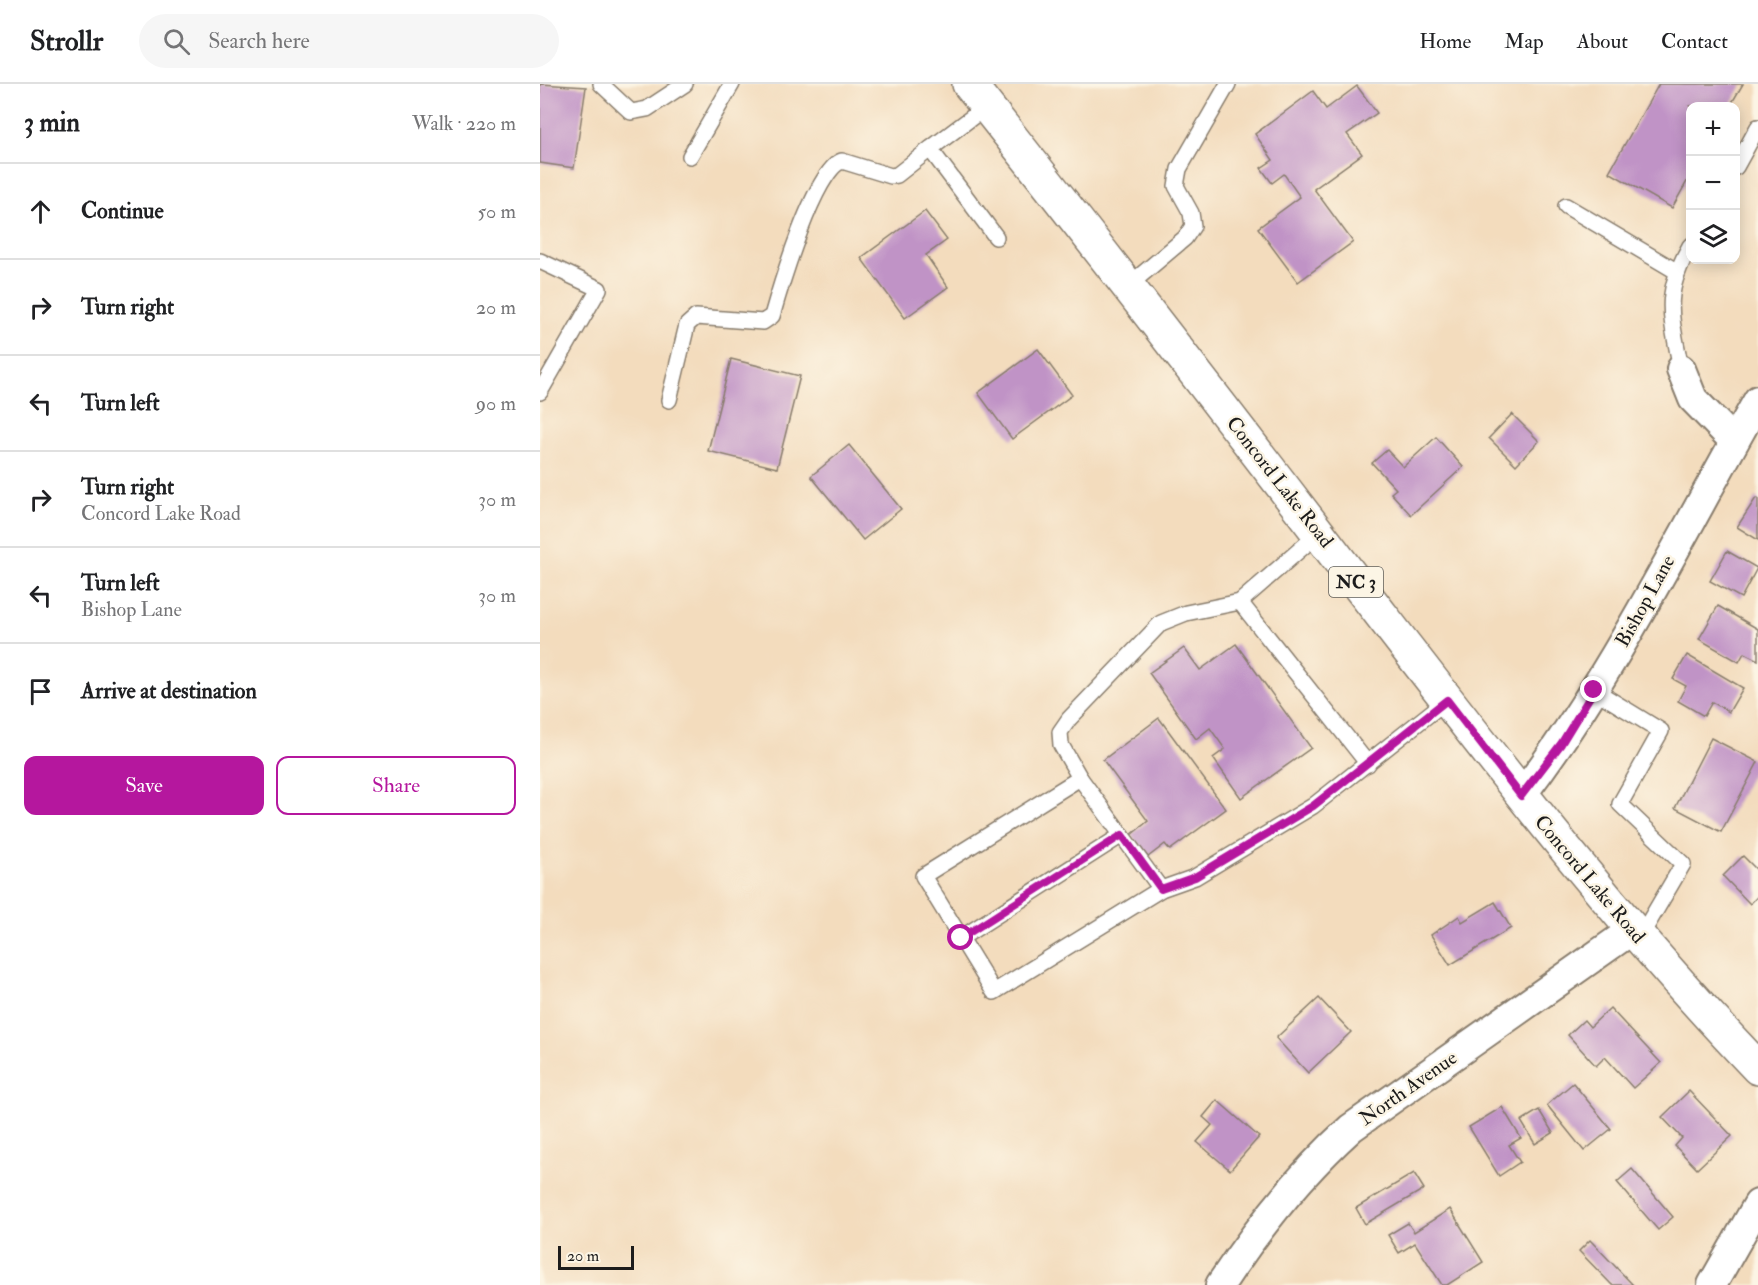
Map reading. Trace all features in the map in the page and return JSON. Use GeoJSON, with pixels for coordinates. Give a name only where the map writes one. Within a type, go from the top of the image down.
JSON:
{"type":"FeatureCollection","features":[{"type":"Feature","properties":{"kind":"main road","name":"Concord Lake Road"},"geometry":{"type":"LineString","coordinates":[[978,95],[1521,796],[1636,935],[1758,1068]]}},
{"type":"Feature","properties":{"kind":"street"},"geometry":{"type":"LineString","coordinates":[[1681,369],[1694,399],[1734,441]]}},
{"type":"Feature","properties":{"kind":"street","name":"Bishop Lane"},"geometry":{"type":"LineString","coordinates":[[1521,796],[1561,744],[1594,690],[1758,400]]}},
{"type":"Feature","properties":{"kind":"street","name":"North Avenue"},"geometry":{"type":"LineString","coordinates":[[1220,1285],[1252,1237],[1326,1151],[1351,1128],[1636,935]]}},
{"type":"Feature","properties":{"kind":"street"},"geometry":{"type":"LineString","coordinates":[[1712,1285],[1758,1204]]}},
{"type":"Feature","properties":{"kind":"lane"},"geometry":{"type":"LineString","coordinates":[[601,84],[632,112],[647,110],[685,84]]}},
{"type":"Feature","properties":{"kind":"lane"},"geometry":{"type":"LineString","coordinates":[[690,156],[732,84]]}},
{"type":"Feature","properties":{"kind":"lane"},"geometry":{"type":"LineString","coordinates":[[1128,286],[1185,238],[1193,226],[1191,213],[1176,186],[1179,169],[1228,84]]}},
{"type":"Feature","properties":{"kind":"lane"},"geometry":{"type":"LineString","coordinates":[[669,400],[687,325],[691,320],[696,317],[763,322],[772,316],[806,217],[819,187],[836,163],[842,161],[891,176],[897,175],[930,149],[978,95]]}},
{"type":"Feature","properties":{"kind":"lane"},"geometry":{"type":"LineString","coordinates":[[1740,160],[1758,127]]}},
{"type":"Feature","properties":{"kind":"lane"},"geometry":{"type":"LineString","coordinates":[[930,149],[996,237]]}},
{"type":"Feature","properties":{"kind":"lane"},"geometry":{"type":"LineString","coordinates":[[1566,206],[1676,271]]}},
{"type":"Feature","properties":{"kind":"lane"},"geometry":{"type":"LineString","coordinates":[[1681,369],[1671,312],[1676,271],[1686,253]]}},
{"type":"Feature","properties":{"kind":"lane"},"geometry":{"type":"LineString","coordinates":[[540,261],[599,289],[540,392]]}},
{"type":"Feature","properties":{"kind":"lane"},"geometry":{"type":"LineString","coordinates":[[1161,889],[1080,778],[1061,746],[1060,732],[1069,719],[1161,623],[1186,613],[1240,602],[1319,533]]}},
{"type":"Feature","properties":{"kind":"lane"},"geometry":{"type":"LineString","coordinates":[[1240,602],[1368,764]]}},
{"type":"Feature","properties":{"kind":"lane"},"geometry":{"type":"LineString","coordinates":[[1594,690],[1661,731],[1620,804],[1683,864],[1636,935]]}},
{"type":"Feature","properties":{"kind":"lane"},"geometry":{"type":"LineString","coordinates":[[1080,778],[923,876],[994,992],[1161,889],[1195,877],[1313,806],[1447,700]]}},
{"type":"Feature","properties":{"kind":"lane"},"geometry":{"type":"LineString","coordinates":[[961,938],[1122,835]]}},
{"type":"Feature","properties":{"kind":"building"},"geometry":{"type":"Polygon","coordinates":[[[540,84],[586,87],[574,168],[540,163],[540,84]]]}},
{"type":"Feature","properties":{"kind":"building"},"geometry":{"type":"Polygon","coordinates":[[[1659,84],[1743,84],[1732,102],[1686,102],[1686,183],[1672,208],[1609,172],[1659,84]]]}},
{"type":"Feature","properties":{"kind":"building"},"geometry":{"type":"Polygon","coordinates":[[[1357,86],[1377,113],[1347,134],[1362,154],[1314,189],[1353,242],[1298,282],[1258,228],[1300,197],[1284,174],[1272,183],[1261,168],[1273,160],[1255,134],[1313,91],[1326,109],[1357,86]]]}},
{"type":"Feature","properties":{"kind":"building"},"geometry":{"type":"Polygon","coordinates":[[[925,211],[947,240],[926,255],[948,287],[905,318],[861,258],[925,211]]]}},
{"type":"Feature","properties":{"kind":"building"},"geometry":{"type":"Polygon","coordinates":[[[1038,349],[1072,395],[1012,439],[978,393],[1038,349]]]}},
{"type":"Feature","properties":{"kind":"building"},"geometry":{"type":"Polygon","coordinates":[[[731,359],[800,376],[777,468],[708,451],[731,359]]]}},
{"type":"Feature","properties":{"kind":"building"},"geometry":{"type":"Polygon","coordinates":[[[1512,414],[1539,441],[1516,465],[1489,438],[1512,414]]]}},
{"type":"Feature","properties":{"kind":"building"},"geometry":{"type":"Polygon","coordinates":[[[1436,437],[1463,467],[1411,515],[1391,493],[1396,489],[1372,463],[1387,450],[1403,467],[1436,437]]]}},
{"type":"Feature","properties":{"kind":"building"},"geometry":{"type":"Polygon","coordinates":[[[849,445],[901,509],[863,540],[811,476],[849,445]]]}},
{"type":"Feature","properties":{"kind":"building"},"geometry":{"type":"Polygon","coordinates":[[[1756,498],[1758,499],[1758,540],[1737,527],[1756,498]]]}},
{"type":"Feature","properties":{"kind":"building"},"geometry":{"type":"Polygon","coordinates":[[[1727,551],[1757,568],[1741,598],[1710,581],[1727,551]]]}},
{"type":"Feature","properties":{"kind":"building"},"geometry":{"type":"Polygon","coordinates":[[[1718,606],[1758,629],[1758,660],[1744,653],[1739,662],[1699,639],[1718,606]]]}},
{"type":"Feature","properties":{"kind":"building"},"geometry":{"type":"Polygon","coordinates":[[[1236,644],[1311,748],[1241,798],[1213,758],[1225,749],[1210,728],[1196,739],[1149,673],[1184,648],[1200,670],[1236,644]]]}},
{"type":"Feature","properties":{"kind":"building"},"geometry":{"type":"Polygon","coordinates":[[[1687,655],[1743,688],[1729,712],[1712,702],[1704,716],[1678,701],[1686,686],[1673,679],[1687,655]]]}},
{"type":"Feature","properties":{"kind":"building"},"geometry":{"type":"Polygon","coordinates":[[[1159,718],[1226,809],[1170,850],[1165,844],[1148,857],[1131,835],[1148,821],[1103,760],[1159,718]]]}},
{"type":"Feature","properties":{"kind":"building"},"geometry":{"type":"Polygon","coordinates":[[[1711,738],[1758,762],[1721,832],[1675,808],[1711,738]]]}},
{"type":"Feature","properties":{"kind":"building"},"geometry":{"type":"Polygon","coordinates":[[[1743,856],[1758,871],[1758,896],[1750,904],[1723,876],[1743,856]]]}},
{"type":"Feature","properties":{"kind":"building"},"geometry":{"type":"Polygon","coordinates":[[[1495,902],[1511,928],[1450,965],[1431,935],[1459,916],[1462,922],[1495,902]]]}},
{"type":"Feature","properties":{"kind":"building"},"geometry":{"type":"Polygon","coordinates":[[[1319,998],[1351,1032],[1308,1073],[1276,1038],[1319,998]]]}},
{"type":"Feature","properties":{"kind":"building"},"geometry":{"type":"Polygon","coordinates":[[[1610,1008],[1661,1063],[1633,1088],[1605,1057],[1596,1066],[1568,1035],[1584,1020],[1590,1027],[1610,1008]]]}},
{"type":"Feature","properties":{"kind":"building"},"geometry":{"type":"Polygon","coordinates":[[[1573,1083],[1611,1129],[1584,1151],[1547,1105],[1573,1083]]]}},
{"type":"Feature","properties":{"kind":"building"},"geometry":{"type":"Polygon","coordinates":[[[1689,1091],[1732,1136],[1697,1169],[1675,1146],[1682,1138],[1662,1117],[1689,1091]]]}},
{"type":"Feature","properties":{"kind":"building"},"geometry":{"type":"Polygon","coordinates":[[[1217,1100],[1259,1137],[1230,1170],[1197,1142],[1212,1125],[1203,1117],[1217,1100]]]}},
{"type":"Feature","properties":{"kind":"building"},"geometry":{"type":"Polygon","coordinates":[[[1502,1107],[1521,1138],[1509,1145],[1520,1162],[1499,1176],[1469,1127],[1502,1107]]]}},
{"type":"Feature","properties":{"kind":"building"},"geometry":{"type":"Polygon","coordinates":[[[1539,1110],[1553,1133],[1535,1144],[1521,1121],[1539,1110]]]}},
{"type":"Feature","properties":{"kind":"building"},"geometry":{"type":"Polygon","coordinates":[[[1632,1169],[1673,1217],[1658,1230],[1617,1182],[1632,1169]]]}},
{"type":"Feature","properties":{"kind":"building"},"geometry":{"type":"Polygon","coordinates":[[[1414,1173],[1424,1189],[1365,1224],[1356,1208],[1414,1173]]]}},
{"type":"Feature","properties":{"kind":"building"},"geometry":{"type":"Polygon","coordinates":[[[1450,1209],[1483,1262],[1447,1285],[1442,1285],[1415,1243],[1399,1253],[1388,1235],[1408,1223],[1414,1232],[1450,1209]]]}},
{"type":"Feature","properties":{"kind":"building"},"geometry":{"type":"Polygon","coordinates":[[[1590,1240],[1633,1285],[1612,1285],[1579,1251],[1590,1240]]]}},
{"type":"Feature","properties":{"kind":"route"},"geometry":{"type":"LineString","coordinates":[[961,938],[1122,835],[1161,889],[1195,877],[1313,806],[1447,700],[1521,796],[1561,744],[1594,690]]}}]}
